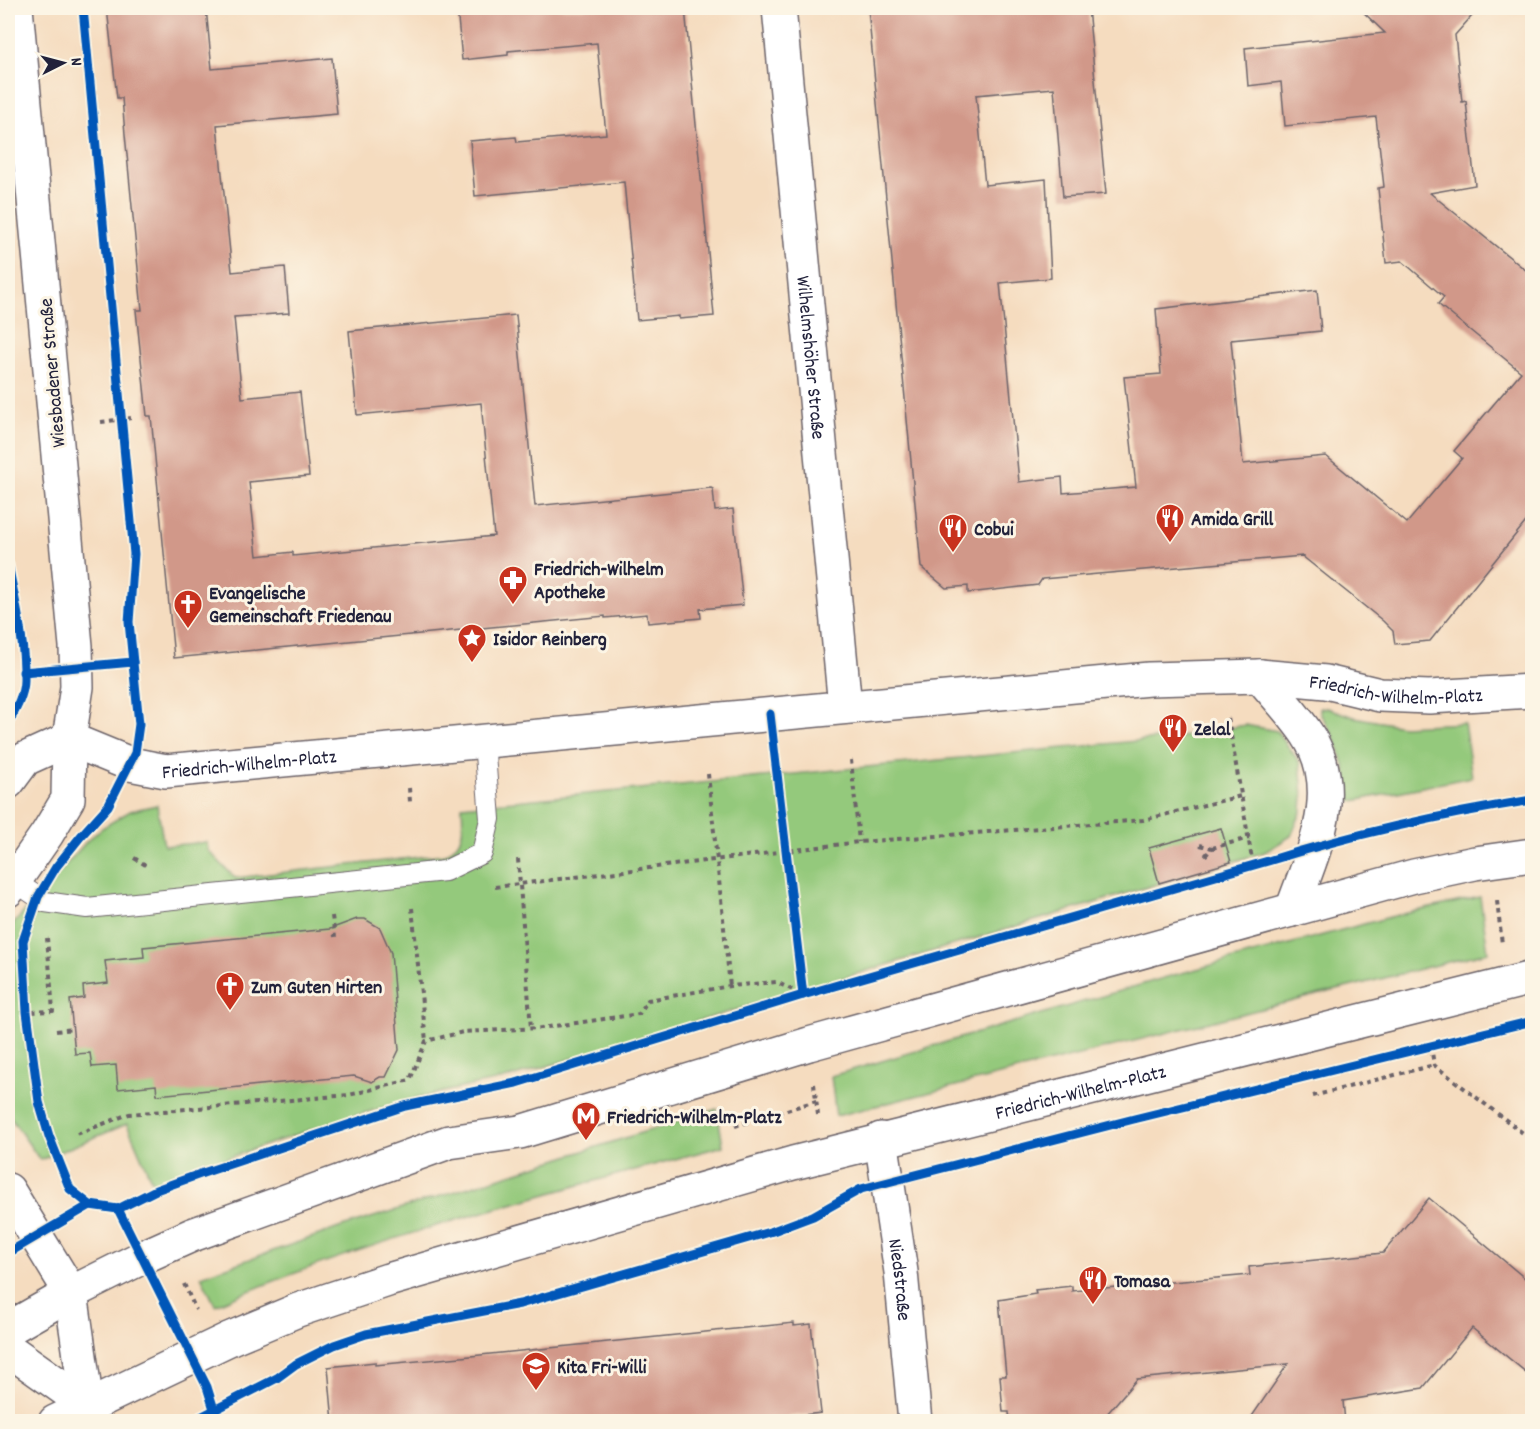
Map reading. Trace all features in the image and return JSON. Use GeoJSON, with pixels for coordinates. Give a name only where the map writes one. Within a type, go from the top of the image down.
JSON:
{"type":"FeatureCollection","features":[{"type":"Feature","properties":{"kind":"street","name":"Wiesbadener Straße"},"geometry":{"type":"LineString","coordinates":[[16,8],[76,646],[77,687],[69,739]]}},
{"type":"Feature","properties":{"kind":"street","name":"Wilhelmshöher Straße"},"geometry":{"type":"LineString","coordinates":[[779,8],[845,707]]}},
{"type":"Feature","properties":{"kind":"street","name":"Friedrich-Wilhelm-Platz"},"geometry":{"type":"LineString","coordinates":[[69,739],[130,764],[166,771],[1149,679],[1221,675],[1260,676],[1326,682],[1380,695],[1429,697],[1533,691]]}},
{"type":"Feature","properties":{"kind":"street","name":"Friedrich-Wilhelm-Platz"},"geometry":{"type":"LineString","coordinates":[[1260,676],[1307,734],[1317,751],[1323,769],[1325,808],[1321,827],[1292,910]]}},
{"type":"Feature","properties":{"kind":"street"},"geometry":{"type":"LineString","coordinates":[[8,782],[25,759],[69,739],[68,799],[11,886]]}},
{"type":"Feature","properties":{"kind":"street"},"geometry":{"type":"LineString","coordinates":[[8,1329],[71,1293],[192,1235],[449,1142],[520,1132],[808,1044],[1414,876],[1475,863],[1533,855]]}},
{"type":"Feature","properties":{"kind":"street","name":"Friedrich-Wilhelm-Platz"},"geometry":{"type":"LineString","coordinates":[[55,1422],[231,1338],[298,1310],[377,1284],[881,1139],[1533,978]]}},
{"type":"Feature","properties":{"kind":"street","name":"Niedstraße"},"geometry":{"type":"LineString","coordinates":[[881,1139],[901,1272],[915,1422]]}},
{"type":"Feature","properties":{"kind":"street"},"geometry":{"type":"LineString","coordinates":[[8,1190],[71,1293],[87,1405]]}},
{"type":"Feature","properties":{"kind":"street"},"geometry":{"type":"LineString","coordinates":[[8,1349],[87,1405]]}},
{"type":"Feature","properties":{"kind":"lane"},"geometry":{"type":"LineString","coordinates":[[11,886],[45,902],[87,908],[445,871],[482,853],[490,819],[484,741]]}},
{"type":"Feature","properties":{"kind":"path"},"geometry":{"type":"LineString","coordinates":[[121,408],[126,419],[123,430]]}},
{"type":"Feature","properties":{"kind":"path"},"geometry":{"type":"LineString","coordinates":[[101,422],[126,419]]}},
{"type":"Feature","properties":{"kind":"path"},"geometry":{"type":"LineString","coordinates":[[1221,675],[1253,865]]}},
{"type":"Feature","properties":{"kind":"path"},"geometry":{"type":"LineString","coordinates":[[851,760],[859,842]]}},
{"type":"Feature","properties":{"kind":"path"},"geometry":{"type":"LineString","coordinates":[[708,774],[730,986]]}},
{"type":"Feature","properties":{"kind":"path"},"geometry":{"type":"LineString","coordinates":[[408,784],[410,802]]}},
{"type":"Feature","properties":{"kind":"path"},"geometry":{"type":"LineString","coordinates":[[500,886],[859,842],[1143,820],[1241,796]]}},
{"type":"Feature","properties":{"kind":"path"},"geometry":{"type":"LineString","coordinates":[[1200,845],[1212,848],[1249,838]]}},
{"type":"Feature","properties":{"kind":"path"},"geometry":{"type":"LineString","coordinates":[[1242,869],[1314,847]]}},
{"type":"Feature","properties":{"kind":"path"},"geometry":{"type":"LineString","coordinates":[[1204,857],[1212,848]]}},
{"type":"Feature","properties":{"kind":"path"},"geometry":{"type":"LineString","coordinates":[[517,850],[531,1029]]}},
{"type":"Feature","properties":{"kind":"path"},"geometry":{"type":"LineString","coordinates":[[134,858],[144,864],[135,871]]}},
{"type":"Feature","properties":{"kind":"path"},"geometry":{"type":"LineString","coordinates":[[1496,894],[1503,947]]}},
{"type":"Feature","properties":{"kind":"path"},"geometry":{"type":"LineString","coordinates":[[77,1134],[129,1114],[349,1095],[410,1080],[426,1041],[412,907]]}},
{"type":"Feature","properties":{"kind":"path"},"geometry":{"type":"LineString","coordinates":[[426,1041],[463,1032],[531,1029],[639,1014],[648,1000],[730,986],[776,982],[803,995]]}},
{"type":"Feature","properties":{"kind":"path"},"geometry":{"type":"LineString","coordinates":[[792,998],[815,991]]}},
{"type":"Feature","properties":{"kind":"path"},"geometry":{"type":"LineString","coordinates":[[26,1000],[28,1021]]}},
{"type":"Feature","properties":{"kind":"path"},"geometry":{"type":"LineString","coordinates":[[56,1031],[73,1029]]}},
{"type":"Feature","properties":{"kind":"path"},"geometry":{"type":"LineString","coordinates":[[1419,1049],[1441,1044]]}},
{"type":"Feature","properties":{"kind":"path"},"geometry":{"type":"LineString","coordinates":[[1431,1046],[1434,1065],[1533,1140]]}},
{"type":"Feature","properties":{"kind":"path"},"geometry":{"type":"LineString","coordinates":[[1313,1096],[1434,1065]]}},
{"type":"Feature","properties":{"kind":"path"},"geometry":{"type":"LineString","coordinates":[[814,1080],[819,1121]]}},
{"type":"Feature","properties":{"kind":"path"},"geometry":{"type":"LineString","coordinates":[[735,1126],[816,1101]]}},
{"type":"Feature","properties":{"kind":"path"},"geometry":{"type":"LineString","coordinates":[[183,1283],[198,1313]]}},
{"type":"Feature","properties":{"kind":"green space"},"geometry":{"type":"Polygon","coordinates":[[[1320,708],[1402,726],[1464,723],[1472,777],[1348,802],[1345,766],[1337,744],[1320,713],[1320,708]]]}},
{"type":"Feature","properties":{"kind":"green space"},"geometry":{"type":"Polygon","coordinates":[[[1245,725],[1277,731],[1300,763],[1302,810],[1291,836],[1265,852],[501,1080],[369,1112],[282,1139],[153,1184],[127,1124],[40,1160],[8,1114],[8,930],[87,841],[102,828],[130,811],[157,805],[164,846],[207,842],[208,850],[235,878],[446,854],[457,844],[462,833],[462,806],[1188,736],[1245,725]]]}},
{"type":"Feature","properties":{"kind":"green space"},"geometry":{"type":"Polygon","coordinates":[[[1480,897],[1488,952],[836,1116],[831,1076],[1167,977],[1390,917],[1480,897]]]}},
{"type":"Feature","properties":{"kind":"green space"},"geometry":{"type":"Polygon","coordinates":[[[717,1109],[723,1146],[403,1236],[339,1257],[215,1305],[201,1276],[339,1228],[717,1109]]]}},
{"type":"Feature","properties":{"kind":"building"},"geometry":{"type":"Polygon","coordinates":[[[107,8],[206,8],[212,69],[332,58],[337,114],[217,125],[232,272],[285,267],[289,313],[234,317],[242,398],[300,392],[309,476],[249,482],[257,556],[293,552],[293,556],[494,536],[481,403],[357,415],[349,331],[516,315],[535,506],[711,488],[715,511],[733,509],[743,605],[700,609],[701,618],[648,623],[647,614],[605,618],[605,616],[174,658],[151,416],[147,416],[136,310],[142,310],[122,98],[117,98],[107,8]]]}},
{"type":"Feature","properties":{"kind":"building"},"geometry":{"type":"Polygon","coordinates":[[[457,8],[685,8],[714,316],[679,319],[679,316],[637,320],[624,182],[475,196],[470,141],[516,137],[517,142],[606,134],[597,43],[508,51],[508,55],[462,60],[457,8]]]}},
{"type":"Feature","properties":{"kind":"building"},"geometry":{"type":"Polygon","coordinates":[[[868,8],[1088,8],[1106,194],[1063,197],[1054,88],[976,95],[985,185],[1046,179],[1051,278],[1000,283],[1019,482],[1062,477],[1063,493],[1136,487],[1124,377],[1161,374],[1156,309],[1317,290],[1321,331],[1231,340],[1243,464],[1326,456],[1407,523],[1462,458],[1454,451],[1521,372],[1438,304],[1444,297],[1402,261],[1386,263],[1378,188],[1384,187],[1376,117],[1285,126],[1281,82],[1248,86],[1245,48],[1385,33],[1359,8],[1479,8],[1455,35],[1462,102],[1466,101],[1475,185],[1430,193],[1533,276],[1533,513],[1430,641],[1395,644],[1393,631],[1383,621],[1302,556],[1042,579],[1038,585],[968,593],[968,586],[946,588],[921,567],[868,8]]]}},
{"type":"Feature","properties":{"kind":"building"},"geometry":{"type":"Polygon","coordinates":[[[1221,828],[1231,862],[1159,883],[1149,848],[1221,828]]]}},
{"type":"Feature","properties":{"kind":"building","name":"Zum Guten Hirten"},"geometry":{"type":"Polygon","coordinates":[[[357,919],[365,919],[380,928],[391,953],[399,1050],[386,1077],[380,1077],[372,1082],[354,1076],[157,1095],[156,1085],[118,1089],[116,1065],[92,1067],[90,1053],[75,1054],[70,1000],[84,998],[83,986],[108,983],[105,961],[144,957],[143,947],[330,929],[357,919]]]}},
{"type":"Feature","properties":{"kind":"building"},"geometry":{"type":"Polygon","coordinates":[[[1429,1198],[1533,1285],[1533,1378],[1472,1328],[1423,1388],[1343,1401],[1345,1422],[1248,1422],[1288,1364],[1137,1379],[1100,1422],[1010,1422],[1009,1412],[1003,1412],[1000,1376],[1006,1376],[999,1300],[1036,1294],[1035,1290],[1072,1286],[1072,1291],[1250,1275],[1249,1267],[1383,1253],[1429,1198]]]}},
{"type":"Feature","properties":{"kind":"building"},"geometry":{"type":"Polygon","coordinates":[[[794,1323],[794,1326],[811,1324],[821,1413],[740,1422],[333,1422],[328,1367],[461,1357],[794,1323]]]}},
{"type":"Feature","properties":{"kind":"cycle path"},"geometry":{"type":"LineString","coordinates":[[83,8],[134,554],[129,622],[139,724],[135,753],[108,806],[56,867],[38,897],[23,941],[27,1012],[39,1102],[49,1136],[70,1189],[90,1205],[118,1209],[156,1190],[203,1173],[405,1106],[516,1083],[803,995],[1300,851],[1399,826],[1532,800]]}},
{"type":"Feature","properties":{"kind":"cycle path"},"geometry":{"type":"LineString","coordinates":[[8,564],[24,665],[24,686],[21,697],[8,723]]}},
{"type":"Feature","properties":{"kind":"cycle path"},"geometry":{"type":"LineString","coordinates":[[23,672],[133,662]]}},
{"type":"Feature","properties":{"kind":"cycle path"},"geometry":{"type":"LineString","coordinates":[[770,714],[803,995]]}},
{"type":"Feature","properties":{"kind":"cycle path"},"geometry":{"type":"LineString","coordinates":[[191,1422],[277,1378],[296,1364],[334,1345],[366,1334],[520,1304],[773,1231],[813,1216],[861,1189],[1532,1021]]}},
{"type":"Feature","properties":{"kind":"cycle path"},"geometry":{"type":"LineString","coordinates":[[8,1253],[90,1205]]}},
{"type":"Feature","properties":{"kind":"cycle path"},"geometry":{"type":"LineString","coordinates":[[118,1209],[207,1387],[218,1422]]}},
{"type":"Feature","properties":{"kind":"place","name":"Amida Grill"},"geometry":{"type":"Point","coordinates":[1170,544]}},
{"type":"Feature","properties":{"kind":"place","name":"Cobui"},"geometry":{"type":"Point","coordinates":[953,554]}},
{"type":"Feature","properties":{"kind":"place","name":"Friedrich-Wilhelm Apotheke"},"geometry":{"type":"Point","coordinates":[513,606]}},
{"type":"Feature","properties":{"kind":"place","name":"Evangelische Gemeinschaft Friedenau"},"geometry":{"type":"Point","coordinates":[188,630]}},
{"type":"Feature","properties":{"kind":"place","name":"Isidor Reinberg"},"geometry":{"type":"Point","coordinates":[472,664]}},
{"type":"Feature","properties":{"kind":"place","name":"Zelal"},"geometry":{"type":"Point","coordinates":[1173,754]}},
{"type":"Feature","properties":{"kind":"place","name":"Zum Guten Hirten"},"geometry":{"type":"Point","coordinates":[230,1012]}},
{"type":"Feature","properties":{"kind":"place","name":"Friedrich-Wilhelm-Platz"},"geometry":{"type":"Point","coordinates":[586,1142]}},
{"type":"Feature","properties":{"kind":"place","name":"Tomasa"},"geometry":{"type":"Point","coordinates":[1093,1306]}},
{"type":"Feature","properties":{"kind":"place","name":"Kita Fri-Willi"},"geometry":{"type":"Point","coordinates":[536,1392]}}]}
